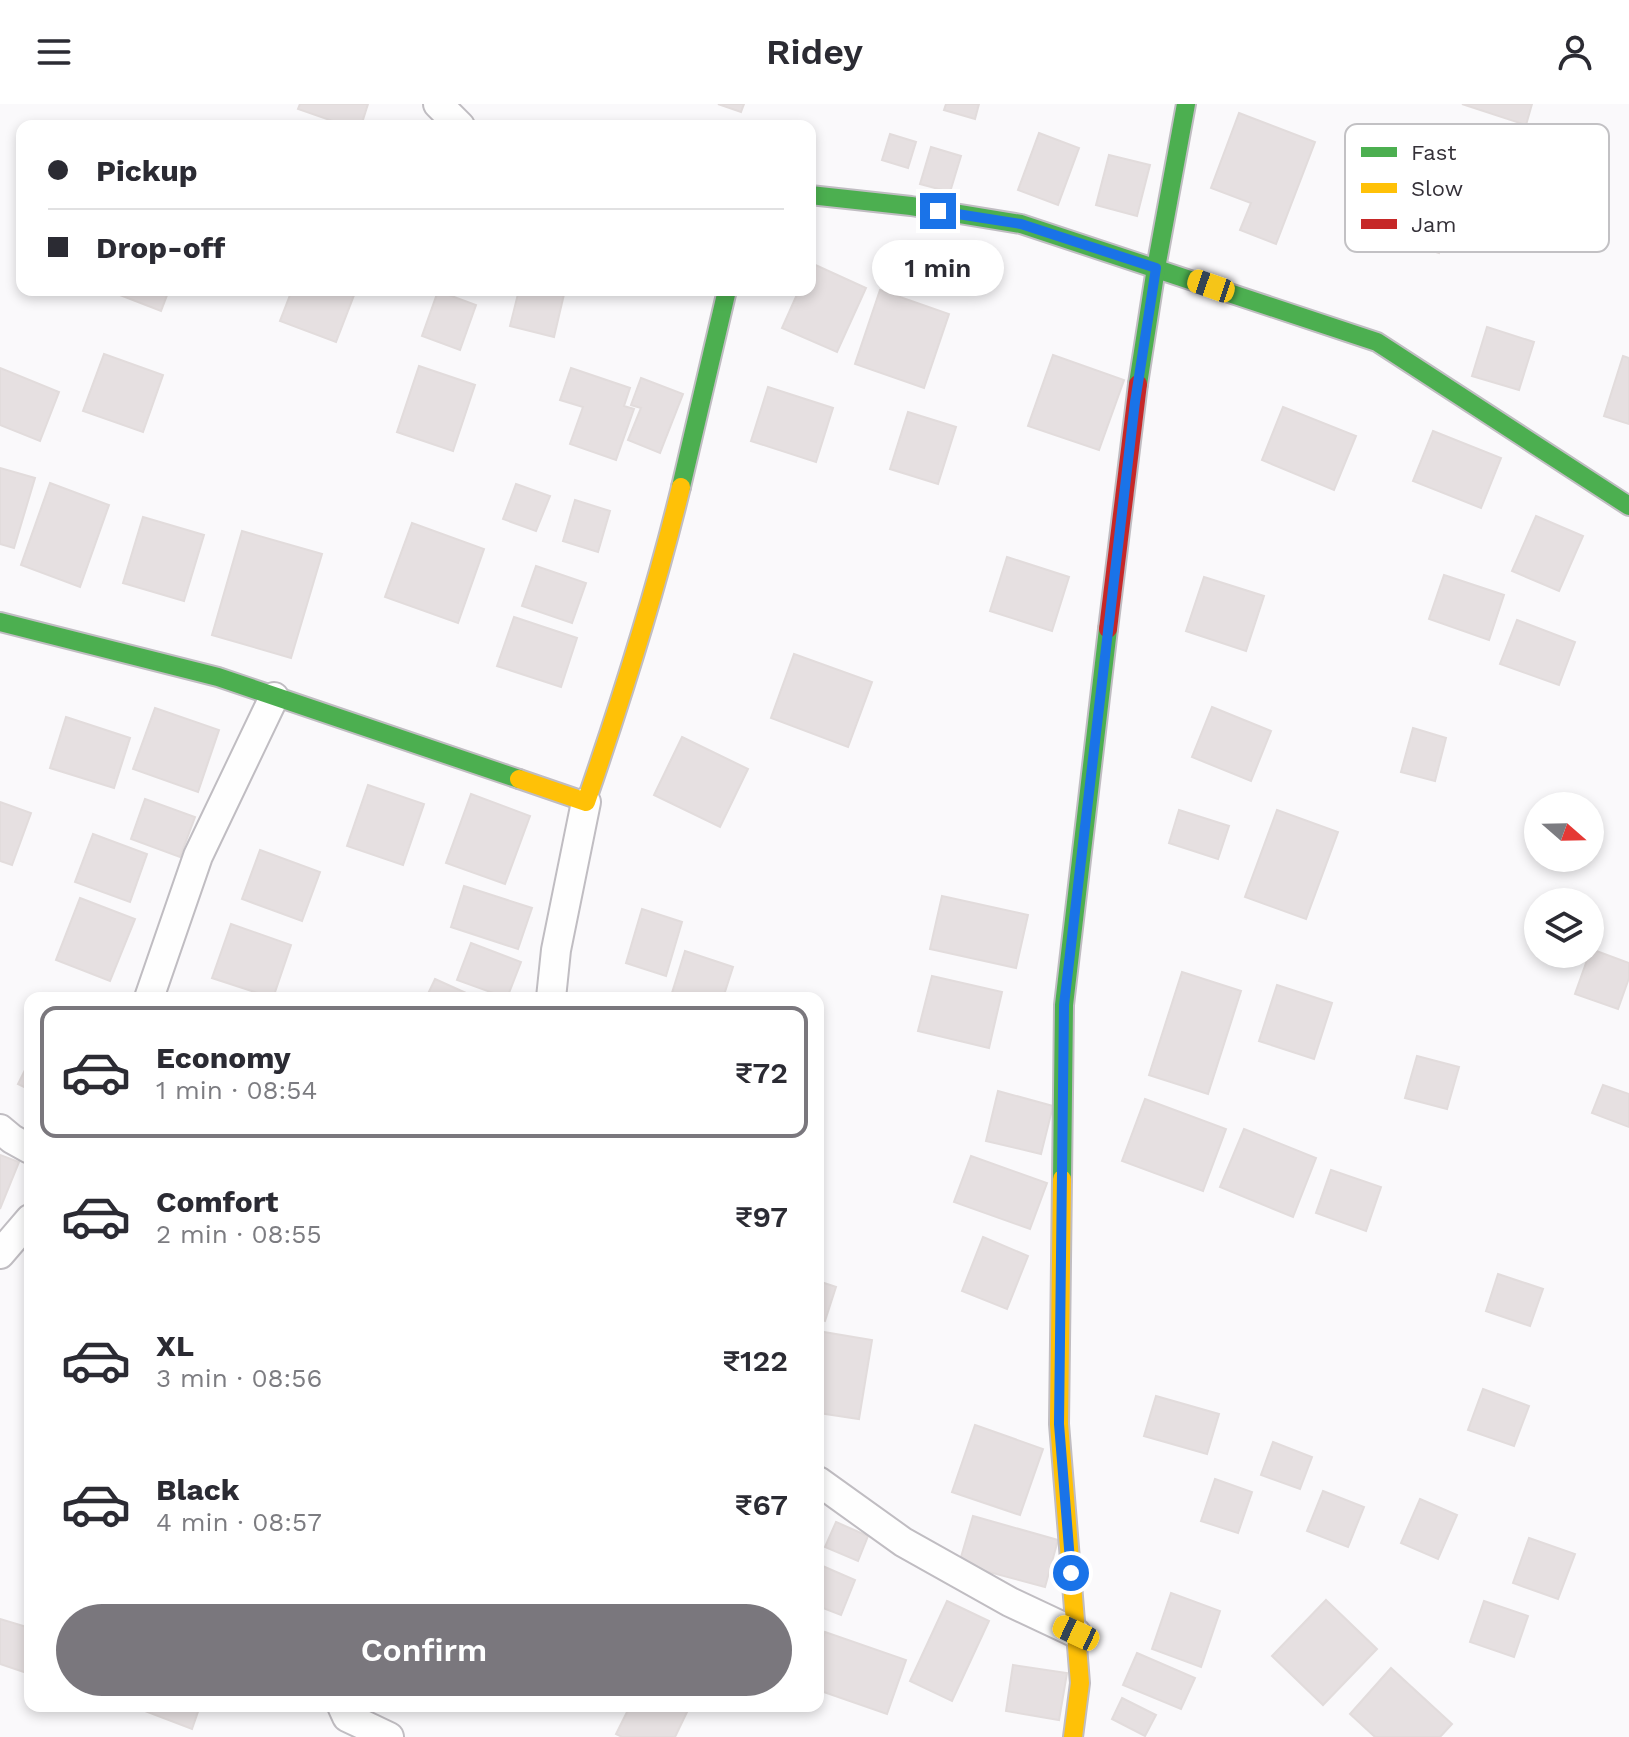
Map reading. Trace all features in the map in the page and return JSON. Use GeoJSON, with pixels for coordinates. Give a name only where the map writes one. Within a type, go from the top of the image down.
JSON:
{"type":"FeatureCollection","features":[{"type":"Feature","properties":{"kind":"street"},"geometry":{"type":"LineString","coordinates":[[438,104],[454,120]]}},
{"type":"Feature","properties":{"kind":"street"},"geometry":{"type":"LineString","coordinates":[[1073,1737],[1080,1683],[1059,1424],[1064,1005],[1135,402],[1186,104]]}},
{"type":"Feature","properties":{"kind":"street"},"geometry":{"type":"LineString","coordinates":[[816,196],[911,206],[1021,224],[1377,342],[1629,506]]}},
{"type":"Feature","properties":{"kind":"street"},"geometry":{"type":"LineString","coordinates":[[552,992],[556,950],[586,802],[622,699],[653,593],[726,296]]}},
{"type":"Feature","properties":{"kind":"street"},"geometry":{"type":"LineString","coordinates":[[0,622],[218,677],[586,802]]}},
{"type":"Feature","properties":{"kind":"street"},"geometry":{"type":"LineString","coordinates":[[151,992],[198,856],[274,697]]}},
{"type":"Feature","properties":{"kind":"street"},"geometry":{"type":"LineString","coordinates":[[0,1129],[24,1146]]}},
{"type":"Feature","properties":{"kind":"street"},"geometry":{"type":"LineString","coordinates":[[0,1254],[24,1226]]}},
{"type":"Feature","properties":{"kind":"street"},"geometry":{"type":"LineString","coordinates":[[824,1485],[903,1542],[1010,1602],[1076,1633]]}},
{"type":"Feature","properties":{"kind":"street"},"geometry":{"type":"LineString","coordinates":[[345,1712],[347,1717],[389,1737]]}},
{"type":"Feature","properties":{"kind":"building"},"geometry":{"type":"Polygon","coordinates":[[[300,104],[368,104],[363,120],[330,120],[298,109],[300,104]]]}},
{"type":"Feature","properties":{"kind":"building"},"geometry":{"type":"Polygon","coordinates":[[[718,104],[744,104],[741,112],[718,104]]]}},
{"type":"Feature","properties":{"kind":"building"},"geometry":{"type":"Polygon","coordinates":[[[946,104],[979,104],[975,119],[944,110],[946,104]]]}},
{"type":"Feature","properties":{"kind":"building"},"geometry":{"type":"Polygon","coordinates":[[[1462,104],[1532,104],[1526,124],[1462,104]]]}},
{"type":"Feature","properties":{"kind":"building"},"geometry":{"type":"Polygon","coordinates":[[[1239,113],[1315,142],[1276,244],[1240,230],[1251,203],[1211,188],[1239,113]]]}},
{"type":"Feature","properties":{"kind":"building"},"geometry":{"type":"Polygon","coordinates":[[[1039,133],[1079,148],[1058,205],[1018,190],[1039,133]]]}},
{"type":"Feature","properties":{"kind":"building"},"geometry":{"type":"Polygon","coordinates":[[[890,134],[916,142],[908,168],[882,160],[890,134]]]}},
{"type":"Feature","properties":{"kind":"building"},"geometry":{"type":"Polygon","coordinates":[[[931,147],[961,156],[950,192],[920,184],[931,147]]]}},
{"type":"Feature","properties":{"kind":"building"},"geometry":{"type":"Polygon","coordinates":[[[1109,155],[1150,165],[1137,216],[1096,205],[1109,155]]]}},
{"type":"Feature","properties":{"kind":"building"},"geometry":{"type":"Polygon","coordinates":[[[816,265],[866,288],[837,352],[782,328],[796,296],[816,296],[816,265]]]}},
{"type":"Feature","properties":{"kind":"building"},"geometry":{"type":"Polygon","coordinates":[[[880,290],[949,314],[924,388],[855,364],[880,290]]]}},
{"type":"Feature","properties":{"kind":"building"},"geometry":{"type":"Polygon","coordinates":[[[122,296],[167,296],[161,311],[122,296]]]}},
{"type":"Feature","properties":{"kind":"building"},"geometry":{"type":"Polygon","coordinates":[[[290,296],[354,296],[336,342],[280,321],[290,296]]]}},
{"type":"Feature","properties":{"kind":"building"},"geometry":{"type":"Polygon","coordinates":[[[436,296],[452,296],[476,305],[460,350],[422,336],[436,296]]]}},
{"type":"Feature","properties":{"kind":"building"},"geometry":{"type":"Polygon","coordinates":[[[518,296],[564,296],[554,337],[510,326],[518,296]]]}},
{"type":"Feature","properties":{"kind":"building"},"geometry":{"type":"Polygon","coordinates":[[[1487,327],[1534,342],[1519,390],[1472,376],[1487,327]]]}},
{"type":"Feature","properties":{"kind":"building"},"geometry":{"type":"Polygon","coordinates":[[[104,354],[163,375],[143,432],[83,411],[104,354]]]}},
{"type":"Feature","properties":{"kind":"building"},"geometry":{"type":"Polygon","coordinates":[[[1053,355],[1124,380],[1099,450],[1028,426],[1053,355]]]}},
{"type":"Feature","properties":{"kind":"building"},"geometry":{"type":"Polygon","coordinates":[[[1623,356],[1629,358],[1629,424],[1604,416],[1623,356]]]}},
{"type":"Feature","properties":{"kind":"building"},"geometry":{"type":"Polygon","coordinates":[[[419,366],[475,385],[453,451],[397,432],[419,366]]]}},
{"type":"Feature","properties":{"kind":"building"},"geometry":{"type":"Polygon","coordinates":[[[0,368],[59,392],[40,441],[0,425],[0,368]]]}},
{"type":"Feature","properties":{"kind":"building"},"geometry":{"type":"Polygon","coordinates":[[[571,368],[630,388],[624,406],[634,409],[616,460],[570,444],[583,407],[560,400],[571,368]]]}},
{"type":"Feature","properties":{"kind":"building"},"geometry":{"type":"Polygon","coordinates":[[[641,378],[683,394],[660,453],[628,440],[641,408],[631,405],[641,378]]]}},
{"type":"Feature","properties":{"kind":"building"},"geometry":{"type":"Polygon","coordinates":[[[768,387],[833,408],[816,462],[751,441],[768,387]]]}},
{"type":"Feature","properties":{"kind":"building"},"geometry":{"type":"Polygon","coordinates":[[[1283,407],[1356,436],[1334,490],[1262,460],[1283,407]]]}},
{"type":"Feature","properties":{"kind":"building"},"geometry":{"type":"Polygon","coordinates":[[[908,412],[956,427],[938,484],[890,469],[908,412]]]}},
{"type":"Feature","properties":{"kind":"building"},"geometry":{"type":"Polygon","coordinates":[[[1433,431],[1501,458],[1481,508],[1413,481],[1433,431]]]}},
{"type":"Feature","properties":{"kind":"building"},"geometry":{"type":"Polygon","coordinates":[[[0,468],[35,478],[14,548],[0,544],[0,468]]]}},
{"type":"Feature","properties":{"kind":"building"},"geometry":{"type":"Polygon","coordinates":[[[50,483],[109,505],[80,587],[21,565],[50,483]]]}},
{"type":"Feature","properties":{"kind":"building"},"geometry":{"type":"Polygon","coordinates":[[[516,484],[550,496],[536,531],[503,519],[516,484]]]}},
{"type":"Feature","properties":{"kind":"building"},"geometry":{"type":"Polygon","coordinates":[[[575,500],[610,511],[598,552],[563,541],[575,500]]]}},
{"type":"Feature","properties":{"kind":"building"},"geometry":{"type":"Polygon","coordinates":[[[1536,516],[1583,536],[1559,591],[1512,571],[1536,516]]]}},
{"type":"Feature","properties":{"kind":"building"},"geometry":{"type":"Polygon","coordinates":[[[143,517],[204,535],[184,601],[123,583],[143,517]]]}},
{"type":"Feature","properties":{"kind":"building"},"geometry":{"type":"Polygon","coordinates":[[[412,523],[484,549],[458,623],[385,597],[412,523]]]}},
{"type":"Feature","properties":{"kind":"building"},"geometry":{"type":"Polygon","coordinates":[[[242,531],[322,554],[291,658],[212,635],[242,531]]]}},
{"type":"Feature","properties":{"kind":"building"},"geometry":{"type":"Polygon","coordinates":[[[1007,557],[1069,577],[1052,631],[990,611],[1007,557]]]}},
{"type":"Feature","properties":{"kind":"building"},"geometry":{"type":"Polygon","coordinates":[[[536,566],[586,583],[572,623],[522,606],[536,566]]]}},
{"type":"Feature","properties":{"kind":"building"},"geometry":{"type":"Polygon","coordinates":[[[1444,575],[1504,595],[1489,640],[1429,619],[1444,575]]]}},
{"type":"Feature","properties":{"kind":"building"},"geometry":{"type":"Polygon","coordinates":[[[1204,577],[1264,596],[1246,651],[1186,631],[1204,577]]]}},
{"type":"Feature","properties":{"kind":"building"},"geometry":{"type":"Polygon","coordinates":[[[514,617],[577,638],[561,687],[497,666],[514,617]]]}},
{"type":"Feature","properties":{"kind":"building"},"geometry":{"type":"Polygon","coordinates":[[[1517,620],[1575,642],[1559,685],[1500,664],[1517,620]]]}},
{"type":"Feature","properties":{"kind":"building"},"geometry":{"type":"Polygon","coordinates":[[[794,654],[872,682],[848,747],[771,718],[794,654]]]}},
{"type":"Feature","properties":{"kind":"building"},"geometry":{"type":"Polygon","coordinates":[[[1212,707],[1271,731],[1251,781],[1192,757],[1212,707]]]}},
{"type":"Feature","properties":{"kind":"building"},"geometry":{"type":"Polygon","coordinates":[[[155,708],[219,730],[198,792],[133,769],[155,708]]]}},
{"type":"Feature","properties":{"kind":"building"},"geometry":{"type":"Polygon","coordinates":[[[66,717],[130,738],[114,788],[50,768],[66,717]]]}},
{"type":"Feature","properties":{"kind":"building"},"geometry":{"type":"Polygon","coordinates":[[[1413,728],[1446,738],[1435,781],[1401,772],[1413,728]]]}},
{"type":"Feature","properties":{"kind":"building"},"geometry":{"type":"Polygon","coordinates":[[[682,737],[748,769],[720,827],[654,795],[682,737]]]}},
{"type":"Feature","properties":{"kind":"building"},"geometry":{"type":"Polygon","coordinates":[[[368,785],[424,804],[403,865],[347,846],[368,785]]]}},
{"type":"Feature","properties":{"kind":"building"},"geometry":{"type":"Polygon","coordinates":[[[471,794],[530,816],[505,884],[446,863],[471,794]]]}},
{"type":"Feature","properties":{"kind":"building"},"geometry":{"type":"Polygon","coordinates":[[[145,799],[195,817],[180,857],[131,839],[145,799]]]}},
{"type":"Feature","properties":{"kind":"building"},"geometry":{"type":"Polygon","coordinates":[[[0,802],[31,813],[12,865],[0,861],[0,802]]]}},
{"type":"Feature","properties":{"kind":"building"},"geometry":{"type":"Polygon","coordinates":[[[1179,810],[1229,826],[1218,859],[1169,843],[1179,810]]]}},
{"type":"Feature","properties":{"kind":"building"},"geometry":{"type":"Polygon","coordinates":[[[1277,810],[1338,832],[1306,919],[1245,897],[1277,810]]]}},
{"type":"Feature","properties":{"kind":"building"},"geometry":{"type":"Polygon","coordinates":[[[93,834],[147,854],[130,902],[75,882],[93,834]]]}},
{"type":"Feature","properties":{"kind":"building"},"geometry":{"type":"Polygon","coordinates":[[[260,850],[320,872],[302,921],[242,899],[260,850]]]}},
{"type":"Feature","properties":{"kind":"building"},"geometry":{"type":"Polygon","coordinates":[[[464,886],[532,908],[518,949],[451,927],[464,886]]]}},
{"type":"Feature","properties":{"kind":"building"},"geometry":{"type":"Polygon","coordinates":[[[942,896],[1028,915],[1016,968],[930,949],[942,896]]]}},
{"type":"Feature","properties":{"kind":"building"},"geometry":{"type":"Polygon","coordinates":[[[80,898],[135,919],[110,981],[56,960],[80,898]]]}},
{"type":"Feature","properties":{"kind":"building"},"geometry":{"type":"Polygon","coordinates":[[[642,909],[682,922],[666,976],[626,963],[642,909]]]}},
{"type":"Feature","properties":{"kind":"building"},"geometry":{"type":"Polygon","coordinates":[[[231,924],[291,945],[275,992],[255,992],[212,978],[231,924]]]}},
{"type":"Feature","properties":{"kind":"building"},"geometry":{"type":"Polygon","coordinates":[[[471,943],[521,962],[509,992],[490,992],[457,980],[471,943]]]}},
{"type":"Feature","properties":{"kind":"building"},"geometry":{"type":"Polygon","coordinates":[[[685,951],[733,967],[725,992],[672,992],[685,951]]]}},
{"type":"Feature","properties":{"kind":"building"},"geometry":{"type":"Polygon","coordinates":[[[1604,954],[1629,963],[1629,978],[1618,1009],[1575,994],[1584,968],[1604,968],[1604,954]]]}},
{"type":"Feature","properties":{"kind":"building"},"geometry":{"type":"Polygon","coordinates":[[[1182,972],[1241,991],[1208,1094],[1149,1075],[1182,972]]]}},
{"type":"Feature","properties":{"kind":"building"},"geometry":{"type":"Polygon","coordinates":[[[932,976],[1002,992],[989,1048],[918,1031],[932,976]]]}},
{"type":"Feature","properties":{"kind":"building"},"geometry":{"type":"Polygon","coordinates":[[[435,979],[464,992],[429,992],[435,979]]]}},
{"type":"Feature","properties":{"kind":"building"},"geometry":{"type":"Polygon","coordinates":[[[1277,985],[1332,1003],[1314,1059],[1259,1041],[1277,985]]]}},
{"type":"Feature","properties":{"kind":"building"},"geometry":{"type":"Polygon","coordinates":[[[1417,1056],[1459,1067],[1447,1109],[1405,1098],[1417,1056]]]}},
{"type":"Feature","properties":{"kind":"building"},"geometry":{"type":"Polygon","coordinates":[[[24,1072],[24,1087],[18,1084],[24,1072]]]}},
{"type":"Feature","properties":{"kind":"building"},"geometry":{"type":"Polygon","coordinates":[[[1603,1085],[1629,1094],[1629,1127],[1592,1113],[1603,1085]]]}},
{"type":"Feature","properties":{"kind":"building"},"geometry":{"type":"Polygon","coordinates":[[[998,1091],[1053,1106],[1041,1154],[986,1141],[998,1091]]]}},
{"type":"Feature","properties":{"kind":"building"},"geometry":{"type":"Polygon","coordinates":[[[1145,1099],[1226,1129],[1203,1191],[1122,1161],[1145,1099]]]}},
{"type":"Feature","properties":{"kind":"building"},"geometry":{"type":"Polygon","coordinates":[[[1244,1129],[1316,1158],[1293,1217],[1220,1187],[1244,1129]]]}},
{"type":"Feature","properties":{"kind":"building"},"geometry":{"type":"Polygon","coordinates":[[[0,1155],[19,1162],[0,1209],[0,1155]]]}},
{"type":"Feature","properties":{"kind":"building"},"geometry":{"type":"Polygon","coordinates":[[[971,1156],[1047,1183],[1030,1229],[954,1202],[971,1156]]]}},
{"type":"Feature","properties":{"kind":"building"},"geometry":{"type":"Polygon","coordinates":[[[1331,1170],[1381,1187],[1366,1231],[1316,1213],[1331,1170]]]}},
{"type":"Feature","properties":{"kind":"building"},"geometry":{"type":"Polygon","coordinates":[[[983,1237],[1028,1256],[1007,1309],[962,1291],[983,1237]]]}},
{"type":"Feature","properties":{"kind":"building"},"geometry":{"type":"Polygon","coordinates":[[[1498,1274],[1543,1289],[1530,1326],[1486,1311],[1498,1274]]]}},
{"type":"Feature","properties":{"kind":"building"},"geometry":{"type":"Polygon","coordinates":[[[824,1283],[836,1287],[824,1321],[824,1283]]]}},
{"type":"Feature","properties":{"kind":"building"},"geometry":{"type":"Polygon","coordinates":[[[824,1332],[872,1340],[859,1419],[824,1414],[824,1332]]]}},
{"type":"Feature","properties":{"kind":"building"},"geometry":{"type":"Polygon","coordinates":[[[1483,1389],[1529,1406],[1514,1446],[1468,1430],[1483,1389]]]}},
{"type":"Feature","properties":{"kind":"building"},"geometry":{"type":"Polygon","coordinates":[[[1156,1396],[1219,1414],[1207,1454],[1144,1436],[1156,1396]]]}},
{"type":"Feature","properties":{"kind":"building"},"geometry":{"type":"Polygon","coordinates":[[[975,1425],[1043,1449],[1020,1515],[952,1492],[975,1425]]]}},
{"type":"Feature","properties":{"kind":"building"},"geometry":{"type":"Polygon","coordinates":[[[1273,1442],[1312,1457],[1300,1489],[1261,1475],[1273,1442]]]}},
{"type":"Feature","properties":{"kind":"building"},"geometry":{"type":"Polygon","coordinates":[[[1215,1479],[1252,1492],[1238,1533],[1201,1521],[1215,1479]]]}},
{"type":"Feature","properties":{"kind":"building"},"geometry":{"type":"Polygon","coordinates":[[[1323,1491],[1364,1507],[1348,1547],[1307,1531],[1323,1491]]]}},
{"type":"Feature","properties":{"kind":"building"},"geometry":{"type":"Polygon","coordinates":[[[1420,1499],[1457,1515],[1438,1559],[1401,1543],[1420,1499]]]}},
{"type":"Feature","properties":{"kind":"building"},"geometry":{"type":"Polygon","coordinates":[[[973,1516],[1058,1540],[1045,1587],[959,1564],[973,1516]]]}},
{"type":"Feature","properties":{"kind":"building"},"geometry":{"type":"Polygon","coordinates":[[[836,1522],[868,1536],[858,1561],[825,1547],[836,1522]]]}},
{"type":"Feature","properties":{"kind":"building"},"geometry":{"type":"Polygon","coordinates":[[[1529,1538],[1575,1554],[1558,1599],[1513,1583],[1529,1538]]]}},
{"type":"Feature","properties":{"kind":"building"},"geometry":{"type":"Polygon","coordinates":[[[824,1567],[855,1580],[841,1615],[824,1608],[824,1567]]]}},
{"type":"Feature","properties":{"kind":"building"},"geometry":{"type":"Polygon","coordinates":[[[1171,1593],[1220,1611],[1201,1667],[1152,1649],[1171,1593]]]}},
{"type":"Feature","properties":{"kind":"building"},"geometry":{"type":"Polygon","coordinates":[[[1326,1600],[1377,1649],[1323,1705],[1272,1656],[1326,1600]]]}},
{"type":"Feature","properties":{"kind":"building"},"geometry":{"type":"Polygon","coordinates":[[[947,1601],[989,1621],[952,1701],[910,1681],[947,1601]]]}},
{"type":"Feature","properties":{"kind":"building"},"geometry":{"type":"Polygon","coordinates":[[[1484,1601],[1528,1616],[1514,1657],[1470,1642],[1484,1601]]]}},
{"type":"Feature","properties":{"kind":"building"},"geometry":{"type":"Polygon","coordinates":[[[0,1619],[24,1626],[24,1672],[0,1664],[0,1619]]]}},
{"type":"Feature","properties":{"kind":"building"},"geometry":{"type":"Polygon","coordinates":[[[825,1632],[906,1660],[887,1714],[824,1692],[825,1632]]]}},
{"type":"Feature","properties":{"kind":"building"},"geometry":{"type":"Polygon","coordinates":[[[1137,1653],[1195,1678],[1181,1709],[1123,1685],[1137,1653]]]}},
{"type":"Feature","properties":{"kind":"building"},"geometry":{"type":"Polygon","coordinates":[[[1013,1665],[1067,1673],[1059,1720],[1006,1711],[1013,1665]]]}},
{"type":"Feature","properties":{"kind":"building"},"geometry":{"type":"Polygon","coordinates":[[[1391,1668],[1452,1724],[1440,1737],[1375,1737],[1350,1714],[1391,1668]]]}},
{"type":"Feature","properties":{"kind":"building"},"geometry":{"type":"Polygon","coordinates":[[[1122,1698],[1156,1715],[1145,1736],[1112,1719],[1122,1698]]]}},
{"type":"Feature","properties":{"kind":"building"},"geometry":{"type":"Polygon","coordinates":[[[148,1712],[198,1712],[192,1729],[148,1712]]]}},
{"type":"Feature","properties":{"kind":"building"},"geometry":{"type":"Polygon","coordinates":[[[627,1712],[687,1712],[675,1737],[622,1737],[616,1734],[627,1712]]]}},
{"type":"Feature","properties":{"kind":"traffic: fast"},"geometry":{"type":"LineString","coordinates":[[1138,384],[1186,104]]}},
{"type":"Feature","properties":{"kind":"traffic: fast"},"geometry":{"type":"LineString","coordinates":[[816,196],[911,206],[1021,224],[1377,342],[1629,506]]}},
{"type":"Feature","properties":{"kind":"traffic: fast"},"geometry":{"type":"LineString","coordinates":[[681,487],[726,296]]}},
{"type":"Feature","properties":{"kind":"traffic: fast"},"geometry":{"type":"LineString","coordinates":[[0,622],[218,677],[519,779]]}},
{"type":"Feature","properties":{"kind":"traffic: fast"},"geometry":{"type":"LineString","coordinates":[[1062,1179],[1064,1005],[1108,629]]}},
{"type":"Feature","properties":{"kind":"traffic: slow"},"geometry":{"type":"LineString","coordinates":[[519,779],[586,802],[637,646],[681,487]]}},
{"type":"Feature","properties":{"kind":"traffic: slow"},"geometry":{"type":"LineString","coordinates":[[1062,1179],[1059,1424],[1080,1683],[1073,1737]]}},
{"type":"Feature","properties":{"kind":"traffic: jam"},"geometry":{"type":"LineString","coordinates":[[1108,629],[1138,384]]}},
{"type":"Feature","properties":{"kind":"route"},"geometry":{"type":"LineString","coordinates":[[938,211],[1021,224],[1156,268],[1135,402],[1064,1005],[1059,1424],[1071,1573]]}}]}
